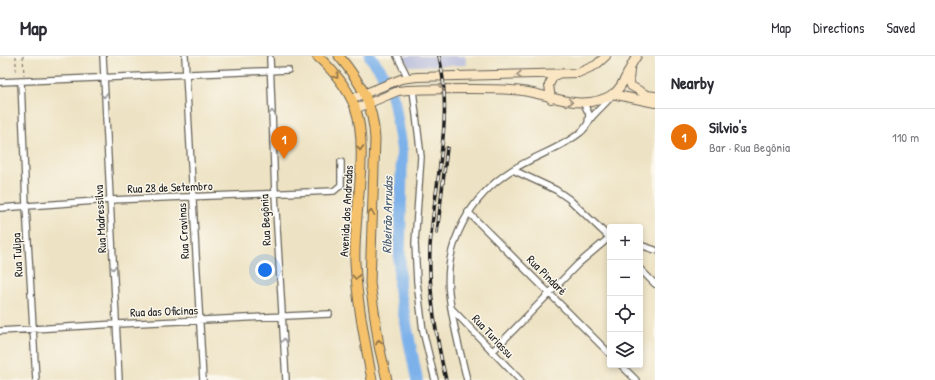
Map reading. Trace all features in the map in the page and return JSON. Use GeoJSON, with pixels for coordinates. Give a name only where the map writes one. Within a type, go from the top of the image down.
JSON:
{"type":"FeatureCollection","features":[{"type":"Feature","properties":{"kind":"main road","name":"Avenida dos Andradas"},"geometry":{"type":"LineString","coordinates":[[317,56],[335,74],[351,99],[355,109],[360,147],[355,241],[356,282],[372,380]]}},
{"type":"Feature","properties":{"kind":"main road","name":"Avenida dos Andradas"},"geometry":{"type":"LineString","coordinates":[[338,56],[368,91],[373,101],[375,138],[370,284],[387,380]]}},
{"type":"Feature","properties":{"kind":"main road"},"geometry":{"type":"LineString","coordinates":[[351,99],[404,78],[578,73],[596,65],[606,56]]}},
{"type":"Feature","properties":{"kind":"main road"},"geometry":{"type":"LineString","coordinates":[[355,109],[403,90],[511,89],[528,92],[551,99],[584,104],[596,102],[612,94],[622,84],[630,65],[637,56]]}},
{"type":"Feature","properties":{"kind":"main road"},"geometry":{"type":"LineString","coordinates":[[630,65],[629,80],[632,86],[642,92],[655,96]]}},
{"type":"Feature","properties":{"kind":"main road"},"geometry":{"type":"LineString","coordinates":[[551,99],[548,85],[553,77],[558,74]]}},
{"type":"Feature","properties":{"kind":"main road"},"geometry":{"type":"LineString","coordinates":[[612,94],[655,102]]}},
{"type":"Feature","properties":{"kind":"street","name":"Rua Madressilva"},"geometry":{"type":"LineString","coordinates":[[102,56],[119,380]]}},
{"type":"Feature","properties":{"kind":"street","name":"Rua Cravinas"},"geometry":{"type":"LineString","coordinates":[[185,56],[203,380]]}},
{"type":"Feature","properties":{"kind":"street"},"geometry":{"type":"LineString","coordinates":[[397,56],[404,78]]}},
{"type":"Feature","properties":{"kind":"street","name":"Rua Begônia"},"geometry":{"type":"LineString","coordinates":[[270,58],[275,194],[286,380]]}},
{"type":"Feature","properties":{"kind":"street"},"geometry":{"type":"LineString","coordinates":[[0,82],[186,73],[288,70]]}},
{"type":"Feature","properties":{"kind":"street","name":"Rua Tulipa"},"geometry":{"type":"LineString","coordinates":[[21,81],[26,206],[36,380]]}},
{"type":"Feature","properties":{"kind":"street"},"geometry":{"type":"LineString","coordinates":[[412,90],[421,157],[415,243],[417,282],[423,331],[434,380]]}},
{"type":"Feature","properties":{"kind":"street"},"geometry":{"type":"LineString","coordinates":[[466,380],[451,307],[449,279],[451,254],[457,235],[468,212],[480,196],[513,170],[582,132],[612,94]]}},
{"type":"Feature","properties":{"kind":"street"},"geometry":{"type":"LineString","coordinates":[[584,104],[589,114],[588,123]]}},
{"type":"Feature","properties":{"kind":"street","name":"Rua 28 de Setembro"},"geometry":{"type":"LineString","coordinates":[[0,208],[110,200],[334,191],[339,188],[342,182],[341,162]]}},
{"type":"Feature","properties":{"kind":"street"},"geometry":{"type":"LineString","coordinates":[[513,170],[556,190],[607,234]]}},
{"type":"Feature","properties":{"kind":"street","name":"Rua Pindaré"},"geometry":{"type":"LineString","coordinates":[[468,212],[607,351]]}},
{"type":"Feature","properties":{"kind":"street"},"geometry":{"type":"LineString","coordinates":[[492,352],[578,264],[607,240]]}},
{"type":"Feature","properties":{"kind":"street"},"geometry":{"type":"LineString","coordinates":[[643,246],[655,250]]}},
{"type":"Feature","properties":{"kind":"street"},"geometry":{"type":"LineString","coordinates":[[643,272],[655,284]]}},
{"type":"Feature","properties":{"kind":"street","name":"Rua Turiassu"},"geometry":{"type":"LineString","coordinates":[[451,307],[520,380]]}},
{"type":"Feature","properties":{"kind":"street","name":"Rua das Oficinas"},"geometry":{"type":"LineString","coordinates":[[0,331],[199,320],[282,318],[329,314]]}},
{"type":"Feature","properties":{"kind":"street"},"geometry":{"type":"LineString","coordinates":[[624,368],[636,380]]}},
{"type":"Feature","properties":{"kind":"path"},"geometry":{"type":"LineString","coordinates":[[16,56],[21,81]]}},
{"type":"Feature","properties":{"kind":"path"},"geometry":{"type":"LineString","coordinates":[[21,81],[24,56]]}},
{"type":"Feature","properties":{"kind":"shaded area"},"geometry":{"type":"Polygon","coordinates":[[[402,56],[465,56],[467,65],[409,66],[402,56]]]}},
{"type":"Feature","properties":{"kind":"waterway","name":"Ribeirão Arrudas"},"geometry":{"type":"LineString","coordinates":[[370,56],[381,71],[394,101],[402,149],[399,288],[417,380]]}},
{"type":"Feature","properties":{"kind":"railway"},"geometry":{"type":"LineString","coordinates":[[439,56],[443,80],[444,128],[432,223],[430,281],[439,347],[446,380]]}},
{"type":"Feature","properties":{"kind":"railway"},"geometry":{"type":"LineString","coordinates":[[437,233],[447,148]]}},
{"type":"Feature","properties":{"kind":"place","name":"Silvio's"},"geometry":{"type":"Point","coordinates":[284,159]}}]}
